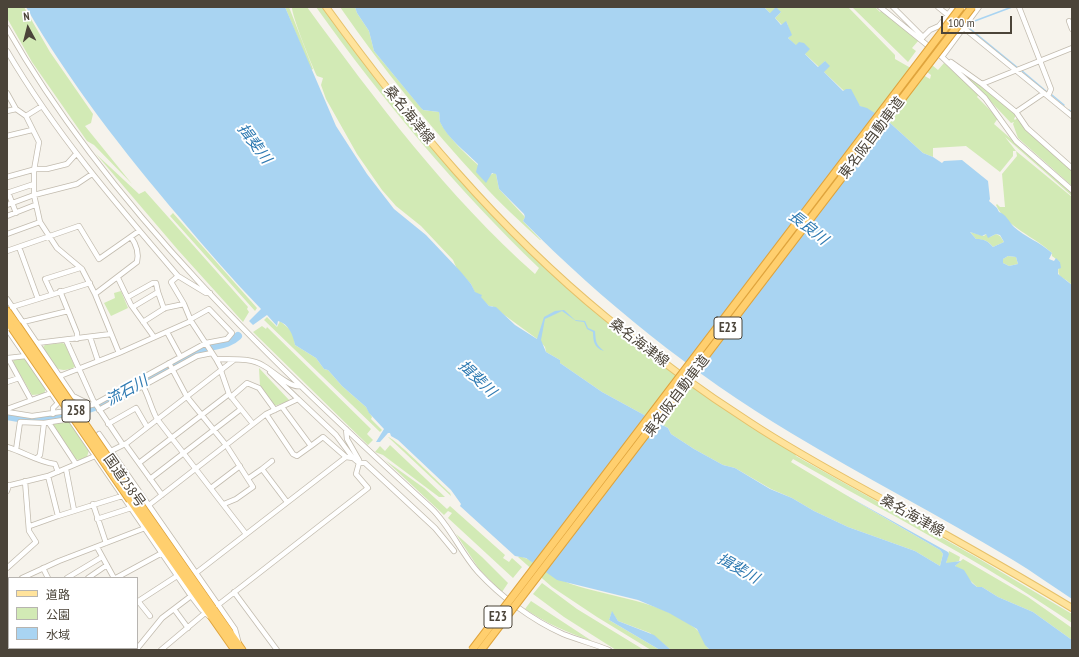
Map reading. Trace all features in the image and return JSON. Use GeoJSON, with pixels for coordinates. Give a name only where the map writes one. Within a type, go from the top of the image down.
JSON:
{"type":"FeatureCollection","features":[{"type":"Feature","properties":{"kind":"highway","name":"東名阪自動車道"},"geometry":{"type":"LineString","coordinates":[[472,650],[961,7]]}},
{"type":"Feature","properties":{"kind":"highway","name":"東名阪自動車道"},"geometry":{"type":"LineString","coordinates":[[481,650],[972,7]]}},
{"type":"Feature","properties":{"kind":"highway","name":"国道258号"},"geometry":{"type":"LineString","coordinates":[[10,309],[13,328]]}},
{"type":"Feature","properties":{"kind":"highway","name":"国道258号"},"geometry":{"type":"LineString","coordinates":[[7,320],[239,648]]}},
{"type":"Feature","properties":{"kind":"highway","name":"国道258号"},"geometry":{"type":"LineString","coordinates":[[133,498],[208,615],[239,648]]}},
{"type":"Feature","properties":{"kind":"main road","name":"桑名海津線"},"geometry":{"type":"LineString","coordinates":[[326,7],[362,57],[426,137],[468,184],[547,264],[606,317],[673,369],[752,424],[820,465],[1072,608]]}},
{"type":"Feature","properties":{"kind":"street"},"geometry":{"type":"LineString","coordinates":[[880,7],[922,38]]}},
{"type":"Feature","properties":{"kind":"street"},"geometry":{"type":"LineString","coordinates":[[893,7],[922,38],[985,98],[1016,141],[1072,190]]}},
{"type":"Feature","properties":{"kind":"street"},"geometry":{"type":"LineString","coordinates":[[938,7],[1072,116]]}},
{"type":"Feature","properties":{"kind":"street"},"geometry":{"type":"LineString","coordinates":[[922,38],[930,30],[939,26],[954,7]]}},
{"type":"Feature","properties":{"kind":"street"},"geometry":{"type":"LineString","coordinates":[[942,57],[965,28],[979,7]]}},
{"type":"Feature","properties":{"kind":"street"},"geometry":{"type":"LineString","coordinates":[[1016,112],[1046,95],[1050,89],[1019,7]]}},
{"type":"Feature","properties":{"kind":"street"},"geometry":{"type":"LineString","coordinates":[[1069,21],[1072,29]]}},
{"type":"Feature","properties":{"kind":"street"},"geometry":{"type":"LineString","coordinates":[[7,28],[29,65],[89,150],[134,206],[210,293],[301,386],[438,515],[470,562],[494,587],[546,625],[609,650]]}},
{"type":"Feature","properties":{"kind":"street"},"geometry":{"type":"LineString","coordinates":[[982,84],[1072,48]]}},
{"type":"Feature","properties":{"kind":"street"},"geometry":{"type":"LineString","coordinates":[[7,52],[42,106],[76,154],[139,231],[178,276],[206,293],[210,293]]}},
{"type":"Feature","properties":{"kind":"street"},"geometry":{"type":"LineString","coordinates":[[942,57],[982,84],[1016,112],[1027,128],[1072,168]]}},
{"type":"Feature","properties":{"kind":"street"},"geometry":{"type":"LineString","coordinates":[[7,93],[16,109],[26,116],[39,142],[34,170],[34,195],[40,222],[56,248],[80,268],[90,283],[119,353]]}},
{"type":"Feature","properties":{"kind":"street"},"geometry":{"type":"LineString","coordinates":[[26,116],[42,106]]}},
{"type":"Feature","properties":{"kind":"street"},"geometry":{"type":"LineString","coordinates":[[7,111],[16,109]]}},
{"type":"Feature","properties":{"kind":"street"},"geometry":{"type":"LineString","coordinates":[[7,136],[32,130]]}},
{"type":"Feature","properties":{"kind":"street"},"geometry":{"type":"LineString","coordinates":[[7,178],[34,170],[47,169],[67,164],[76,154]]}},
{"type":"Feature","properties":{"kind":"street"},"geometry":{"type":"LineString","coordinates":[[7,205],[34,195],[77,184],[92,174]]}},
{"type":"Feature","properties":{"kind":"street"},"geometry":{"type":"LineString","coordinates":[[16,213],[8,193],[34,184]]}},
{"type":"Feature","properties":{"kind":"street"},"geometry":{"type":"LineString","coordinates":[[7,216],[35,205]]}},
{"type":"Feature","properties":{"kind":"street"},"geometry":{"type":"LineString","coordinates":[[7,234],[40,222]]}},
{"type":"Feature","properties":{"kind":"street"},"geometry":{"type":"LineString","coordinates":[[7,251],[49,238],[79,226],[99,259],[139,231]]}},
{"type":"Feature","properties":{"kind":"street"},"geometry":{"type":"LineString","coordinates":[[95,294],[135,265],[138,259],[135,244],[131,237]]}},
{"type":"Feature","properties":{"kind":"street"},"geometry":{"type":"LineString","coordinates":[[19,247],[38,299]]}},
{"type":"Feature","properties":{"kind":"street"},"geometry":{"type":"LineString","coordinates":[[52,294],[45,279],[80,268]]}},
{"type":"Feature","properties":{"kind":"street"},"geometry":{"type":"LineString","coordinates":[[178,276],[171,282],[184,304],[191,320],[216,359],[230,395],[253,424]]}},
{"type":"Feature","properties":{"kind":"street"},"geometry":{"type":"LineString","coordinates":[[118,278],[133,307],[154,338]]}},
{"type":"Feature","properties":{"kind":"street"},"geometry":{"type":"LineString","coordinates":[[128,298],[153,282],[156,283],[164,309]]}},
{"type":"Feature","properties":{"kind":"street"},"geometry":{"type":"LineString","coordinates":[[7,299],[10,309],[60,291],[90,283]]}},
{"type":"Feature","properties":{"kind":"street"},"geometry":{"type":"LineString","coordinates":[[60,291],[77,339]]}},
{"type":"Feature","properties":{"kind":"street"},"geometry":{"type":"LineString","coordinates":[[133,307],[158,292]]}},
{"type":"Feature","properties":{"kind":"street"},"geometry":{"type":"LineString","coordinates":[[143,322],[164,309],[184,304]]}},
{"type":"Feature","properties":{"kind":"street"},"geometry":{"type":"LineString","coordinates":[[60,376],[154,338],[191,320],[209,309],[232,334],[227,339],[206,343],[180,356],[171,366],[143,386],[96,406],[79,408]]}},
{"type":"Feature","properties":{"kind":"street"},"geometry":{"type":"LineString","coordinates":[[13,328],[68,311]]}},
{"type":"Feature","properties":{"kind":"street"},"geometry":{"type":"LineString","coordinates":[[13,328],[13,337],[58,403],[53,408],[53,414]]}},
{"type":"Feature","properties":{"kind":"street"},"geometry":{"type":"LineString","coordinates":[[13,328],[37,343],[73,396],[96,406]]}},
{"type":"Feature","properties":{"kind":"street"},"geometry":{"type":"LineString","coordinates":[[166,332],[180,356]]}},
{"type":"Feature","properties":{"kind":"street"},"geometry":{"type":"LineString","coordinates":[[37,343],[111,334]]}},
{"type":"Feature","properties":{"kind":"street"},"geometry":{"type":"LineString","coordinates":[[90,337],[98,361]]}},
{"type":"Feature","properties":{"kind":"street"},"geometry":{"type":"LineString","coordinates":[[66,340],[96,406],[162,495]]}},
{"type":"Feature","properties":{"kind":"street"},"geometry":{"type":"LineString","coordinates":[[96,406],[171,366],[211,351]]}},
{"type":"Feature","properties":{"kind":"street"},"geometry":{"type":"LineString","coordinates":[[26,356],[7,358],[31,400]]}},
{"type":"Feature","properties":{"kind":"street"},"geometry":{"type":"LineString","coordinates":[[216,359],[253,360],[262,364],[286,381],[298,387],[301,386]]}},
{"type":"Feature","properties":{"kind":"street"},"geometry":{"type":"LineString","coordinates":[[112,451],[147,428],[234,360]]}},
{"type":"Feature","properties":{"kind":"street"},"geometry":{"type":"LineString","coordinates":[[262,364],[336,435],[353,458],[359,463],[365,463],[435,528],[454,551]]}},
{"type":"Feature","properties":{"kind":"street"},"geometry":{"type":"LineString","coordinates":[[171,366],[187,397],[227,446],[249,478],[248,479],[253,487],[236,499],[224,504]]}},
{"type":"Feature","properties":{"kind":"street"},"geometry":{"type":"LineString","coordinates":[[7,382],[19,378]]}},
{"type":"Feature","properties":{"kind":"street"},"geometry":{"type":"LineString","coordinates":[[139,464],[247,382],[259,388],[275,410]]}},
{"type":"Feature","properties":{"kind":"street"},"geometry":{"type":"LineString","coordinates":[[143,386],[149,398],[150,406],[157,419],[246,534]]}},
{"type":"Feature","properties":{"kind":"street"},"geometry":{"type":"LineString","coordinates":[[7,410],[51,393]]}},
{"type":"Feature","properties":{"kind":"street"},"geometry":{"type":"LineString","coordinates":[[149,505],[227,446],[266,414],[298,399]]}},
{"type":"Feature","properties":{"kind":"street"},"geometry":{"type":"LineString","coordinates":[[282,407],[311,446]]}},
{"type":"Feature","properties":{"kind":"street"},"geometry":{"type":"LineString","coordinates":[[108,424],[136,408],[147,428]]}},
{"type":"Feature","properties":{"kind":"street"},"geometry":{"type":"LineString","coordinates":[[150,479],[241,409]]}},
{"type":"Feature","properties":{"kind":"street"},"geometry":{"type":"LineString","coordinates":[[7,410],[32,416],[67,411]]}},
{"type":"Feature","properties":{"kind":"street"},"geometry":{"type":"LineString","coordinates":[[266,414],[293,454],[297,456],[324,437],[346,457],[353,458]]}},
{"type":"Feature","properties":{"kind":"street"},"geometry":{"type":"LineString","coordinates":[[16,450],[20,422],[46,423],[70,418],[191,596],[208,615],[188,628],[162,649]]}},
{"type":"Feature","properties":{"kind":"street"},"geometry":{"type":"LineString","coordinates":[[37,458],[40,455],[46,423]]}},
{"type":"Feature","properties":{"kind":"street"},"geometry":{"type":"LineString","coordinates":[[46,423],[76,464]]}},
{"type":"Feature","properties":{"kind":"street"},"geometry":{"type":"LineString","coordinates":[[218,605],[368,488],[356,474],[359,460],[347,439],[346,429]]}},
{"type":"Feature","properties":{"kind":"street"},"geometry":{"type":"LineString","coordinates":[[99,434],[235,629],[239,648]]}},
{"type":"Feature","properties":{"kind":"street"},"geometry":{"type":"LineString","coordinates":[[7,447],[37,458],[42,462],[55,464],[58,472]]}},
{"type":"Feature","properties":{"kind":"street"},"geometry":{"type":"LineString","coordinates":[[7,491],[8,485],[48,476],[95,456]]}},
{"type":"Feature","properties":{"kind":"street"},"geometry":{"type":"LineString","coordinates":[[196,573],[346,457]]}},
{"type":"Feature","properties":{"kind":"street"},"geometry":{"type":"LineString","coordinates":[[249,478],[272,461]]}},
{"type":"Feature","properties":{"kind":"street"},"geometry":{"type":"LineString","coordinates":[[211,488],[240,466]]}},
{"type":"Feature","properties":{"kind":"street"},"geometry":{"type":"LineString","coordinates":[[66,469],[74,510]]}},
{"type":"Feature","properties":{"kind":"street"},"geometry":{"type":"LineString","coordinates":[[262,469],[287,502]]}},
{"type":"Feature","properties":{"kind":"street"},"geometry":{"type":"LineString","coordinates":[[48,476],[58,516]]}},
{"type":"Feature","properties":{"kind":"street"},"geometry":{"type":"LineString","coordinates":[[7,568],[36,542],[28,531],[30,526],[25,481]]}},
{"type":"Feature","properties":{"kind":"street"},"geometry":{"type":"LineString","coordinates":[[30,526],[74,510],[122,496]]}},
{"type":"Feature","properties":{"kind":"street"},"geometry":{"type":"LineString","coordinates":[[93,504],[106,543]]}},
{"type":"Feature","properties":{"kind":"street"},"geometry":{"type":"LineString","coordinates":[[97,519],[131,508]]}},
{"type":"Feature","properties":{"kind":"street"},"geometry":{"type":"LineString","coordinates":[[24,577],[43,568],[145,528]]}},
{"type":"Feature","properties":{"kind":"street"},"geometry":{"type":"LineString","coordinates":[[97,547],[114,577]]}},
{"type":"Feature","properties":{"kind":"street"},"geometry":{"type":"LineString","coordinates":[[117,577],[162,554]]}},
{"type":"Feature","properties":{"kind":"street"},"geometry":{"type":"LineString","coordinates":[[69,577],[102,557]]}},
{"type":"Feature","properties":{"kind":"street"},"geometry":{"type":"LineString","coordinates":[[89,577],[107,565]]}},
{"type":"Feature","properties":{"kind":"street"},"geometry":{"type":"LineString","coordinates":[[43,568],[48,577]]}},
{"type":"Feature","properties":{"kind":"street"},"geometry":{"type":"LineString","coordinates":[[150,616],[138,602],[177,576]]}},
{"type":"Feature","properties":{"kind":"street"},"geometry":{"type":"LineString","coordinates":[[234,592],[277,650]]}},
{"type":"Feature","properties":{"kind":"street"},"geometry":{"type":"LineString","coordinates":[[138,648],[162,618],[191,596]]}},
{"type":"Feature","properties":{"kind":"street"},"geometry":{"type":"LineString","coordinates":[[174,609],[188,628]]}},
{"type":"Feature","properties":{"kind":"green space"},"geometry":{"type":"Polygon","coordinates":[[[7,7],[24,7],[50,52],[93,114],[91,123],[85,126],[132,184],[94,145],[87,141],[32,62],[7,18],[7,7]]]}},
{"type":"Feature","properties":{"kind":"green space"},"geometry":{"type":"Polygon","coordinates":[[[285,7],[289,7],[313,69],[311,70],[285,7]]]}},
{"type":"Feature","properties":{"kind":"green space"},"geometry":{"type":"Polygon","coordinates":[[[292,7],[307,7],[386,112],[442,180],[472,213],[535,274],[539,268],[508,238],[422,143],[367,76],[316,7],[323,7],[401,109],[485,206],[545,267],[585,302],[705,395],[758,431],[795,453],[796,456],[976,557],[1072,614],[1072,623],[1004,579],[793,459],[791,462],[940,550],[943,554],[940,566],[915,551],[848,527],[814,511],[792,498],[771,489],[735,468],[723,465],[671,434],[668,428],[602,392],[560,363],[560,360],[546,352],[545,347],[540,341],[492,306],[489,306],[475,293],[471,284],[457,269],[453,260],[421,226],[396,206],[382,190],[357,154],[326,99],[321,85],[323,78],[317,76],[314,70],[298,29],[292,7]]]}},
{"type":"Feature","properties":{"kind":"green space"},"geometry":{"type":"Polygon","coordinates":[[[340,7],[355,7],[357,13],[369,31],[374,51],[423,110],[439,112],[443,128],[462,150],[490,175],[494,173],[496,174],[499,189],[525,217],[523,221],[541,240],[495,197],[462,161],[390,75],[340,7]]]}},
{"type":"Feature","properties":{"kind":"green space"},"geometry":{"type":"Polygon","coordinates":[[[764,7],[848,7],[895,55],[895,59],[930,79],[931,75],[927,72],[932,65],[938,70],[944,63],[979,94],[977,97],[998,118],[994,124],[1072,192],[1072,196],[1005,137],[1016,151],[1013,151],[1013,156],[1000,172],[966,146],[933,148],[933,157],[923,153],[890,123],[860,106],[824,72],[825,61],[819,67],[788,38],[791,35],[787,23],[786,22],[782,25],[775,18],[781,12],[770,13],[764,7]]]}},
{"type":"Feature","properties":{"kind":"green space"},"geometry":{"type":"Polygon","coordinates":[[[852,7],[875,7],[880,12],[882,10],[919,40],[912,48],[916,51],[908,62],[852,7]]]}},
{"type":"Feature","properties":{"kind":"green space"},"geometry":{"type":"Polygon","coordinates":[[[951,64],[986,89],[1016,115],[1015,120],[1018,117],[1072,169],[1072,186],[1018,138],[1013,124],[1014,122],[1011,123],[977,87],[951,64]]]}},
{"type":"Feature","properties":{"kind":"green space"},"geometry":{"type":"Polygon","coordinates":[[[1016,151],[1072,197],[1072,285],[1060,276],[1058,271],[1060,262],[1052,256],[1052,253],[1007,220],[996,205],[1005,207],[1002,174],[1017,156],[1016,151]]]}},
{"type":"Feature","properties":{"kind":"green space"},"geometry":{"type":"Polygon","coordinates":[[[96,154],[139,194],[145,191],[248,307],[247,309],[249,312],[243,322],[178,250],[96,154]]]}},
{"type":"Feature","properties":{"kind":"green space"},"geometry":{"type":"Polygon","coordinates":[[[173,213],[257,308],[255,311],[170,216],[173,213]]]}},
{"type":"Feature","properties":{"kind":"green space"},"geometry":{"type":"Polygon","coordinates":[[[970,232],[984,236],[986,234],[990,237],[996,234],[1000,236],[1004,242],[993,247],[986,241],[976,239],[970,232]]]}},
{"type":"Feature","properties":{"kind":"green space"},"geometry":{"type":"Polygon","coordinates":[[[1008,256],[1016,257],[1018,264],[1009,266],[1003,263],[1003,259],[1008,256]]]}},
{"type":"Feature","properties":{"kind":"green space"},"geometry":{"type":"Polygon","coordinates":[[[121,291],[128,308],[111,316],[104,303],[115,298],[114,293],[121,291]]]}},
{"type":"Feature","properties":{"kind":"green space"},"geometry":{"type":"Polygon","coordinates":[[[267,317],[277,327],[280,321],[293,332],[295,345],[316,358],[324,369],[328,370],[342,386],[366,407],[372,417],[371,419],[382,430],[380,432],[264,320],[267,317]]]}},
{"type":"Feature","properties":{"kind":"green space"},"geometry":{"type":"Polygon","coordinates":[[[262,326],[266,329],[267,327],[371,429],[367,434],[373,440],[368,445],[253,332],[262,326]]]}},
{"type":"Feature","properties":{"kind":"green space"},"geometry":{"type":"Polygon","coordinates":[[[65,344],[75,367],[63,370],[59,369],[52,363],[43,347],[45,345],[65,344]]]}},
{"type":"Feature","properties":{"kind":"green space"},"geometry":{"type":"Polygon","coordinates":[[[22,358],[26,360],[46,388],[44,394],[32,395],[13,362],[14,359],[22,358]]]}},
{"type":"Feature","properties":{"kind":"green space"},"geometry":{"type":"Polygon","coordinates":[[[259,368],[290,401],[274,406],[260,386],[259,368]]]}},
{"type":"Feature","properties":{"kind":"green space"},"geometry":{"type":"Polygon","coordinates":[[[66,421],[69,422],[89,450],[87,457],[79,460],[75,459],[52,427],[54,424],[66,421]]]}},
{"type":"Feature","properties":{"kind":"green space"},"geometry":{"type":"Polygon","coordinates":[[[388,437],[408,453],[450,493],[451,496],[388,437]]]}},
{"type":"Feature","properties":{"kind":"green space"},"geometry":{"type":"Polygon","coordinates":[[[390,445],[445,497],[439,497],[383,455],[375,452],[380,446],[385,451],[390,445]]]}},
{"type":"Feature","properties":{"kind":"green space"},"geometry":{"type":"Polygon","coordinates":[[[385,460],[424,488],[447,509],[450,506],[505,555],[503,558],[509,562],[512,558],[522,567],[513,578],[448,518],[452,513],[448,511],[444,515],[385,460]]]}},
{"type":"Feature","properties":{"kind":"green space"},"geometry":{"type":"Polygon","coordinates":[[[456,534],[508,583],[502,592],[479,569],[456,534]]]}},
{"type":"Feature","properties":{"kind":"green space"},"geometry":{"type":"Polygon","coordinates":[[[949,551],[960,557],[959,561],[948,564],[946,563],[949,551]]]}},
{"type":"Feature","properties":{"kind":"green space"},"geometry":{"type":"Polygon","coordinates":[[[520,556],[571,584],[651,605],[667,611],[698,630],[710,650],[671,650],[650,633],[618,621],[612,612],[609,620],[660,650],[651,650],[552,587],[518,557],[520,556]]]}},
{"type":"Feature","properties":{"kind":"green space"},"geometry":{"type":"Polygon","coordinates":[[[963,559],[1028,597],[1072,628],[1072,640],[1033,612],[998,597],[982,587],[977,587],[955,566],[963,559]]]}},
{"type":"Feature","properties":{"kind":"green space"},"geometry":{"type":"Polygon","coordinates":[[[542,583],[577,609],[644,650],[616,650],[564,617],[533,594],[542,583]]]}},
{"type":"Feature","properties":{"kind":"green space"},"geometry":{"type":"Polygon","coordinates":[[[531,601],[592,641],[557,627],[525,609],[531,601]]]}},
{"type":"Feature","properties":{"kind":"water","name":"揖斐川"},"geometry":{"type":"Polygon","coordinates":[[[26,7],[285,7],[336,126],[367,174],[394,209],[426,235],[461,272],[471,284],[475,292],[482,295],[481,297],[489,306],[496,307],[515,325],[537,339],[544,317],[555,311],[564,310],[575,320],[585,321],[588,328],[595,331],[596,342],[604,351],[596,346],[593,332],[587,329],[584,322],[576,321],[562,311],[545,319],[541,340],[546,352],[560,360],[560,363],[602,392],[668,428],[671,434],[694,449],[723,465],[735,468],[770,489],[792,498],[814,511],[848,527],[915,551],[940,566],[943,554],[940,550],[842,493],[948,552],[949,554],[946,563],[961,561],[955,566],[964,570],[972,583],[977,587],[982,587],[998,597],[1033,612],[1072,640],[1072,650],[710,650],[705,645],[697,629],[669,613],[638,600],[557,580],[526,558],[515,556],[460,506],[461,504],[451,490],[398,440],[391,436],[390,433],[388,433],[380,442],[376,442],[384,429],[369,413],[366,407],[342,386],[328,370],[324,369],[316,358],[295,345],[288,327],[282,322],[278,321],[277,326],[267,315],[253,325],[249,321],[261,309],[200,241],[118,142],[61,63],[26,7]]]}},
{"type":"Feature","properties":{"kind":"water","name":"長良川"},"geometry":{"type":"Polygon","coordinates":[[[355,7],[764,7],[770,13],[776,7],[781,12],[775,18],[781,25],[786,21],[792,35],[788,38],[796,45],[799,42],[804,43],[810,49],[805,54],[818,67],[825,61],[830,66],[824,72],[843,91],[846,89],[851,89],[860,106],[867,108],[890,123],[923,153],[942,163],[944,161],[962,160],[988,181],[989,201],[997,208],[999,212],[1006,216],[1014,227],[1052,253],[1049,259],[1054,261],[1056,258],[1060,262],[1061,268],[1058,269],[1058,274],[1072,285],[1072,599],[1013,560],[791,433],[755,410],[684,361],[617,308],[553,251],[523,221],[525,217],[524,214],[499,189],[496,174],[492,173],[486,183],[476,172],[478,164],[447,134],[440,122],[439,112],[423,110],[374,51],[369,31],[357,13],[355,7]],[[970,232],[976,239],[986,241],[993,247],[1004,242],[1000,235],[996,234],[988,238],[986,234],[982,236],[970,232]],[[1008,256],[1003,259],[1003,263],[1009,266],[1018,264],[1016,257],[1008,256]]]}},
{"type":"Feature","properties":{"kind":"water"},"geometry":{"type":"Polygon","coordinates":[[[612,611],[618,621],[654,635],[671,650],[660,650],[609,620],[612,611]]]}},
{"type":"Feature","properties":{"kind":"waterway"},"geometry":{"type":"LineString","coordinates":[[972,22],[1012,7]]}},
{"type":"Feature","properties":{"kind":"waterway"},"geometry":{"type":"LineString","coordinates":[[969,28],[1018,68]]}},
{"type":"Feature","properties":{"kind":"waterway"},"geometry":{"type":"LineString","coordinates":[[1021,70],[1047,92]]}},
{"type":"Feature","properties":{"kind":"waterway"},"geometry":{"type":"LineString","coordinates":[[1052,95],[1064,105]]}},
{"type":"Feature","properties":{"kind":"waterway","name":"流石川"},"geometry":{"type":"LineString","coordinates":[[7,416],[33,419],[58,417],[83,411],[108,402],[199,351],[224,344],[238,336]]}}]}
